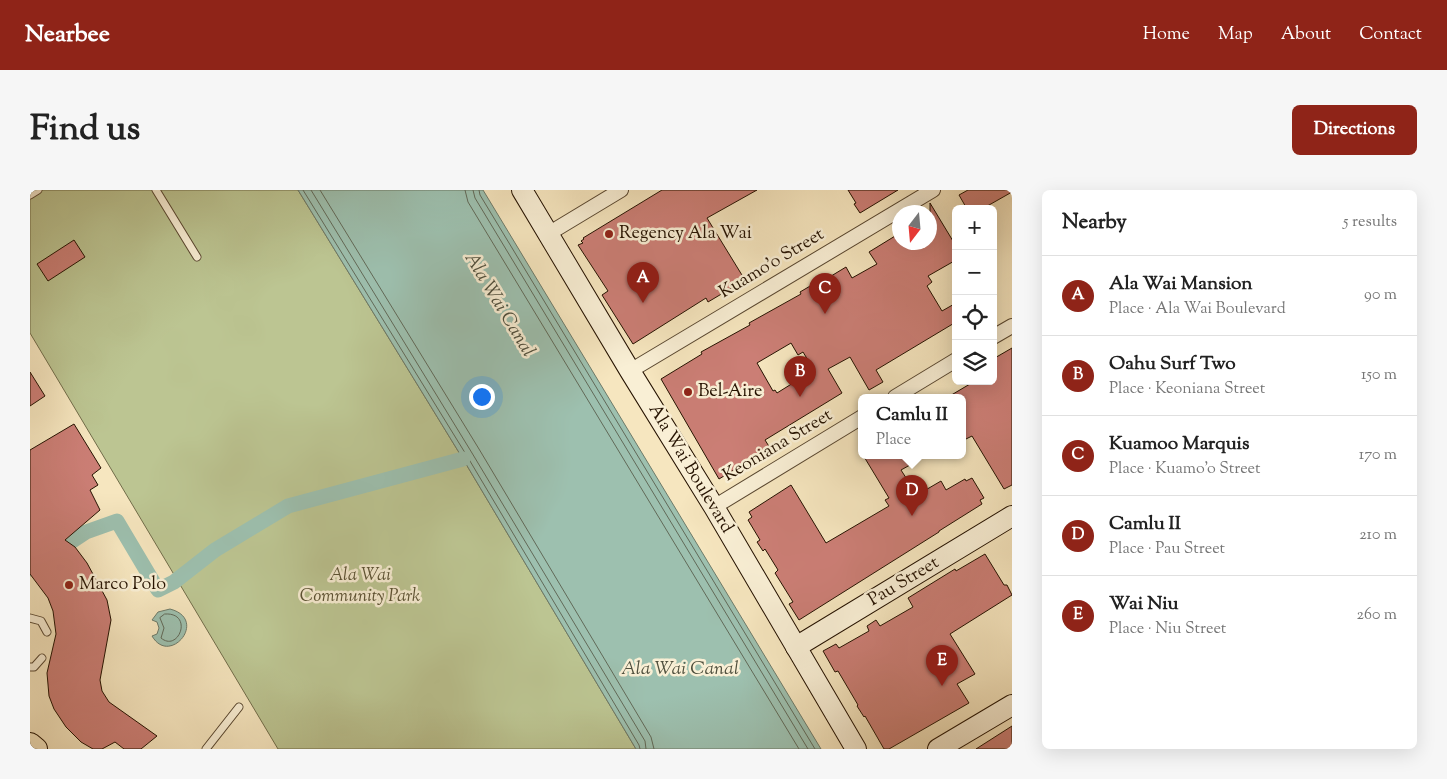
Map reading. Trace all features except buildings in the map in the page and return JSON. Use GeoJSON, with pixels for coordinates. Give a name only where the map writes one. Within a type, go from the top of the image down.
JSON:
{"type":"FeatureCollection","features":[{"type":"Feature","properties":{"kind":"main road","name":"Ala Wai Boulevard"},"geometry":{"type":"LineString","coordinates":[[522,190],[714,507],[856,749]]}},
{"type":"Feature","properties":{"kind":"main road","name":"Pau Street"},"geometry":{"type":"LineString","coordinates":[[796,647],[1012,516]]}},
{"type":"Feature","properties":{"kind":"main road"},"geometry":{"type":"LineString","coordinates":[[938,749],[1012,705]]}},
{"type":"Feature","properties":{"kind":"main road"},"geometry":{"type":"LineString","coordinates":[[30,744],[36,749]]}},
{"type":"Feature","properties":{"kind":"street"},"geometry":{"type":"LineString","coordinates":[[548,234],[622,190]]}},
{"type":"Feature","properties":{"kind":"street","name":"Kuamo'o Street"},"geometry":{"type":"LineString","coordinates":[[630,371],[933,190]]}},
{"type":"Feature","properties":{"kind":"street"},"geometry":{"type":"LineString","coordinates":[[997,335],[1012,326]]}},
{"type":"Feature","properties":{"kind":"street"},"geometry":{"type":"LineString","coordinates":[[900,394],[952,362]]}},
{"type":"Feature","properties":{"kind":"street","name":"Keoniana Street"},"geometry":{"type":"LineString","coordinates":[[714,507],[858,419]]}},
{"type":"Feature","properties":{"kind":"lane"},"geometry":{"type":"LineString","coordinates":[[30,195],[38,190]]}},
{"type":"Feature","properties":{"kind":"lane"},"geometry":{"type":"LineString","coordinates":[[156,190],[197,257]]}},
{"type":"Feature","properties":{"kind":"lane"},"geometry":{"type":"LineString","coordinates":[[30,618],[41,621],[47,632]]}},
{"type":"Feature","properties":{"kind":"lane"},"geometry":{"type":"LineString","coordinates":[[30,667],[34,667],[42,658]]}},
{"type":"Feature","properties":{"kind":"lane"},"geometry":{"type":"LineString","coordinates":[[206,749],[238,707]]}},
{"type":"Feature","properties":{"kind":"green space","name":"Ala Wai Community Park"},"geometry":{"type":"Polygon","coordinates":[[[30,190],[298,190],[463,459],[636,749],[278,749],[30,333],[30,190]]]}},
{"type":"Feature","properties":{"kind":"water","name":"Ala Wai Canal"},"geometry":{"type":"Polygon","coordinates":[[[298,190],[483,190],[821,749],[636,749],[463,459],[298,190]]]}},
{"type":"Feature","properties":{"kind":"water"},"geometry":{"type":"Polygon","coordinates":[[[170,609],[181,614],[186,622],[186,630],[176,644],[168,646],[160,644],[152,636],[157,634],[159,628],[157,622],[152,620],[158,612],[170,609]]]}},
{"type":"Feature","properties":{"kind":"waterway"},"geometry":{"type":"LineString","coordinates":[[30,569],[86,532],[117,521],[158,590],[174,582],[215,550],[288,506],[463,459]]}},
{"type":"Feature","properties":{"kind":"place","name":"Regency Ala Wai"},"geometry":{"type":"Point","coordinates":[609,234]}},
{"type":"Feature","properties":{"kind":"place","name":"Ala Wai Mansion"},"geometry":{"type":"Point","coordinates":[643,303]}},
{"type":"Feature","properties":{"kind":"place","name":"Kuamoo Marquis"},"geometry":{"type":"Point","coordinates":[825,314]}},
{"type":"Feature","properties":{"kind":"place","name":"Bel-Aire"},"geometry":{"type":"Point","coordinates":[688,392]}},
{"type":"Feature","properties":{"kind":"place","name":"Oahu Surf Two"},"geometry":{"type":"Point","coordinates":[800,397]}},
{"type":"Feature","properties":{"kind":"place","name":"Camlu II"},"geometry":{"type":"Point","coordinates":[912,516]}},
{"type":"Feature","properties":{"kind":"place","name":"Marco Polo"},"geometry":{"type":"Point","coordinates":[69,585]}},
{"type":"Feature","properties":{"kind":"place","name":"Wai Niu"},"geometry":{"type":"Point","coordinates":[942,686]}}]}
